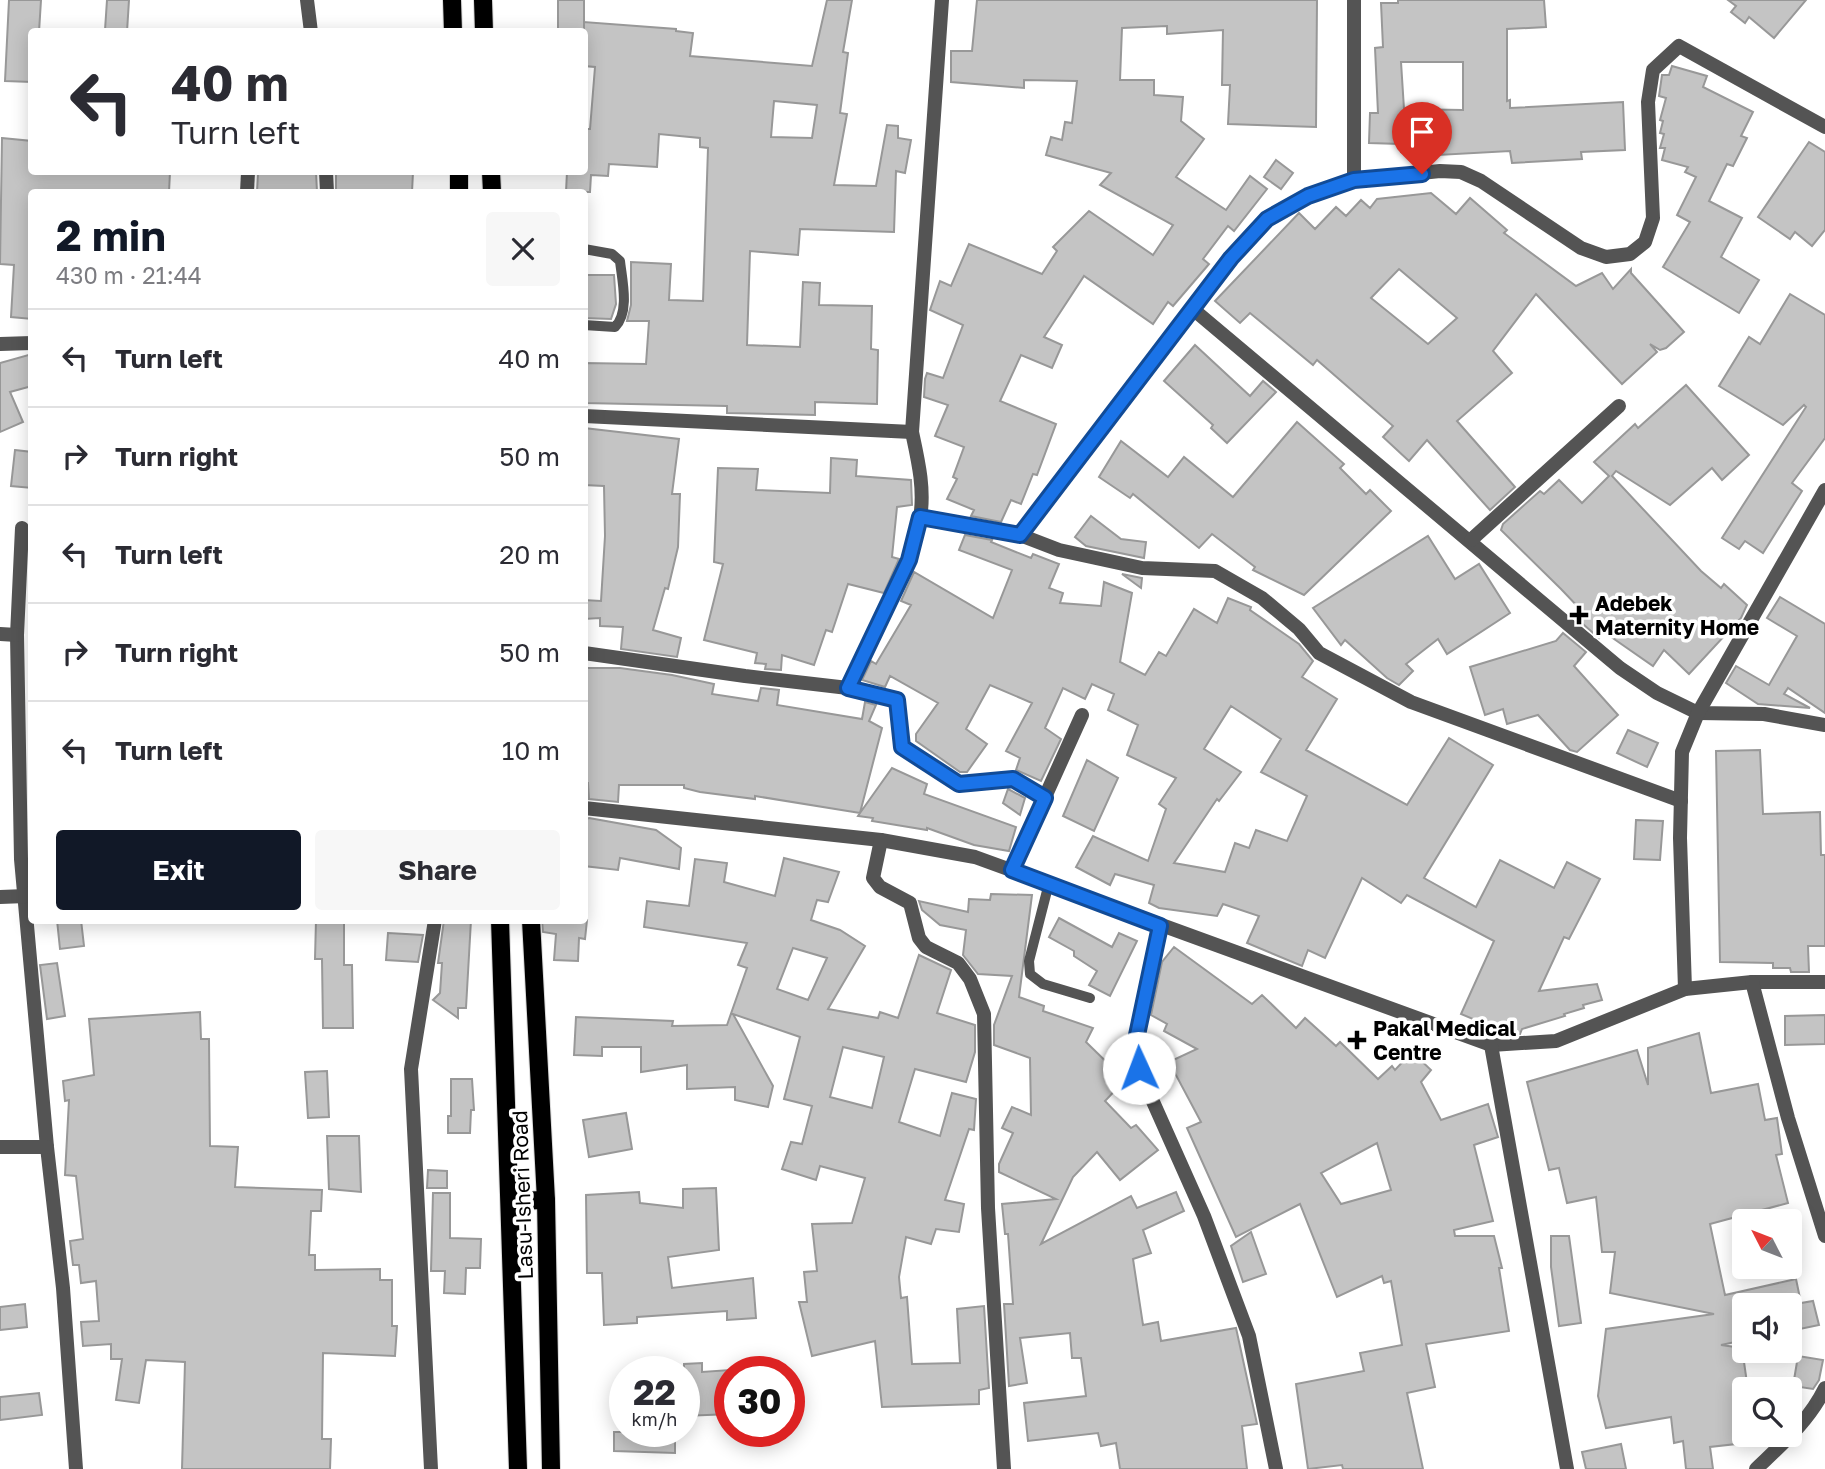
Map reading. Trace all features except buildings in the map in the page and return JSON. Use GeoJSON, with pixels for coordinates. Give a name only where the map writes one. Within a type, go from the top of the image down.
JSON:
{"type":"FeatureCollection","features":[{"type":"Feature","properties":{"kind":"main road"},"geometry":{"type":"LineString","coordinates":[[452,0],[453,28]]}},
{"type":"Feature","properties":{"kind":"main road"},"geometry":{"type":"LineString","coordinates":[[483,0],[484,28]]}},
{"type":"Feature","properties":{"kind":"main road","name":"Lasu-Isheri Road"},"geometry":{"type":"LineString","coordinates":[[500,924],[517,1469]]}},
{"type":"Feature","properties":{"kind":"main road","name":"Lasu-Isheri Road"},"geometry":{"type":"LineString","coordinates":[[531,924],[546,1200],[551,1469]]}},
{"type":"Feature","properties":{"kind":"main road"},"geometry":{"type":"LineString","coordinates":[[510,1201],[546,1200]]}},
{"type":"Feature","properties":{"kind":"street"},"geometry":{"type":"LineString","coordinates":[[307,0],[310,28]]}},
{"type":"Feature","properties":{"kind":"street"},"geometry":{"type":"LineString","coordinates":[[848,688],[909,560],[920,517],[921,476],[912,432],[942,0]]}},
{"type":"Feature","properties":{"kind":"street"},"geometry":{"type":"LineString","coordinates":[[1354,0],[1354,180]]}},
{"type":"Feature","properties":{"kind":"street"},"geometry":{"type":"LineString","coordinates":[[1020,535],[1231,258],[1267,219],[1308,196],[1354,180],[1461,172],[1481,181],[1581,248],[1606,257],[1630,254],[1646,242],[1654,218],[1648,102],[1653,70],[1679,46],[1825,127]]}},
{"type":"Feature","properties":{"kind":"street"},"geometry":{"type":"LineString","coordinates":[[1194,310],[1471,540],[1620,668],[1657,692],[1698,713],[1764,715],[1825,725]]}},
{"type":"Feature","properties":{"kind":"street"},"geometry":{"type":"LineString","coordinates":[[0,344],[28,343]]}},
{"type":"Feature","properties":{"kind":"street"},"geometry":{"type":"LineString","coordinates":[[1471,540],[1619,406]]}},
{"type":"Feature","properties":{"kind":"street"},"geometry":{"type":"LineString","coordinates":[[588,415],[912,432]]}},
{"type":"Feature","properties":{"kind":"street"},"geometry":{"type":"LineString","coordinates":[[1685,989],[1682,752],[1698,713],[1825,490]]}},
{"type":"Feature","properties":{"kind":"street"},"geometry":{"type":"LineString","coordinates":[[920,517],[1020,535],[1059,550],[1142,568],[1215,571],[1262,598],[1299,629],[1318,653],[1411,702],[1681,801]]}},
{"type":"Feature","properties":{"kind":"street"},"geometry":{"type":"LineString","coordinates":[[22,528],[17,635],[21,859],[28,890]]}},
{"type":"Feature","properties":{"kind":"street"},"geometry":{"type":"LineString","coordinates":[[0,634],[17,635]]}},
{"type":"Feature","properties":{"kind":"street"},"geometry":{"type":"LineString","coordinates":[[588,654],[848,688],[897,700],[902,747],[959,784],[1013,779],[1045,798]]}},
{"type":"Feature","properties":{"kind":"street"},"geometry":{"type":"LineString","coordinates":[[1012,870],[1082,715]]}},
{"type":"Feature","properties":{"kind":"street"},"geometry":{"type":"LineString","coordinates":[[588,808],[881,840],[975,857],[1491,1045],[1556,1041],[1685,989],[1752,982],[1825,982]]}},
{"type":"Feature","properties":{"kind":"street"},"geometry":{"type":"LineString","coordinates":[[881,840],[873,878],[880,887],[909,903],[919,938],[926,947],[958,963],[970,979],[985,1014],[988,1208],[1003,1469]]}},
{"type":"Feature","properties":{"kind":"street"},"geometry":{"type":"LineString","coordinates":[[0,897],[28,894]]}},
{"type":"Feature","properties":{"kind":"street"},"geometry":{"type":"LineString","coordinates":[[31,924],[47,1147],[63,1288],[76,1469]]}},
{"type":"Feature","properties":{"kind":"street"},"geometry":{"type":"LineString","coordinates":[[431,1469],[411,1069],[434,924]]}},
{"type":"Feature","properties":{"kind":"street"},"geometry":{"type":"LineString","coordinates":[[1160,926],[1137,1035],[1139,1068],[1205,1216],[1249,1336],[1276,1469]]}},
{"type":"Feature","properties":{"kind":"street"},"geometry":{"type":"LineString","coordinates":[[1752,982],[1788,1118],[1825,1236]]}},
{"type":"Feature","properties":{"kind":"street"},"geometry":{"type":"LineString","coordinates":[[1491,1045],[1567,1469]]}},
{"type":"Feature","properties":{"kind":"street"},"geometry":{"type":"LineString","coordinates":[[0,1147],[47,1147]]}},
{"type":"Feature","properties":{"kind":"street"},"geometry":{"type":"LineString","coordinates":[[1756,1469],[1795,1431],[1817,1405],[1825,1388]]}},
{"type":"Feature","properties":{"kind":"lane"},"geometry":{"type":"LineString","coordinates":[[588,250],[612,254],[620,261],[623,300],[621,321],[615,327],[588,326]]}},
{"type":"Feature","properties":{"kind":"lane"},"geometry":{"type":"LineString","coordinates":[[1049,883],[1029,961],[1030,974],[1043,984],[1090,998]]}},
{"type":"Feature","properties":{"kind":"place","name":"Adebek Maternity Home"},"geometry":{"type":"Point","coordinates":[1579,615]}},
{"type":"Feature","properties":{"kind":"place","name":"Pakal Medical Centre"},"geometry":{"type":"Point","coordinates":[1357,1040]}},
{"type":"Feature","properties":{"kind":"route"},"geometry":{"type":"LineString","coordinates":[[1139,1068],[1137,1035],[1160,926],[1012,870],[1045,798],[1013,779],[959,784],[902,747],[897,700],[848,688],[909,560],[920,517],[1020,535],[1231,258],[1267,219],[1308,196],[1354,180],[1422,174]]}}]}
